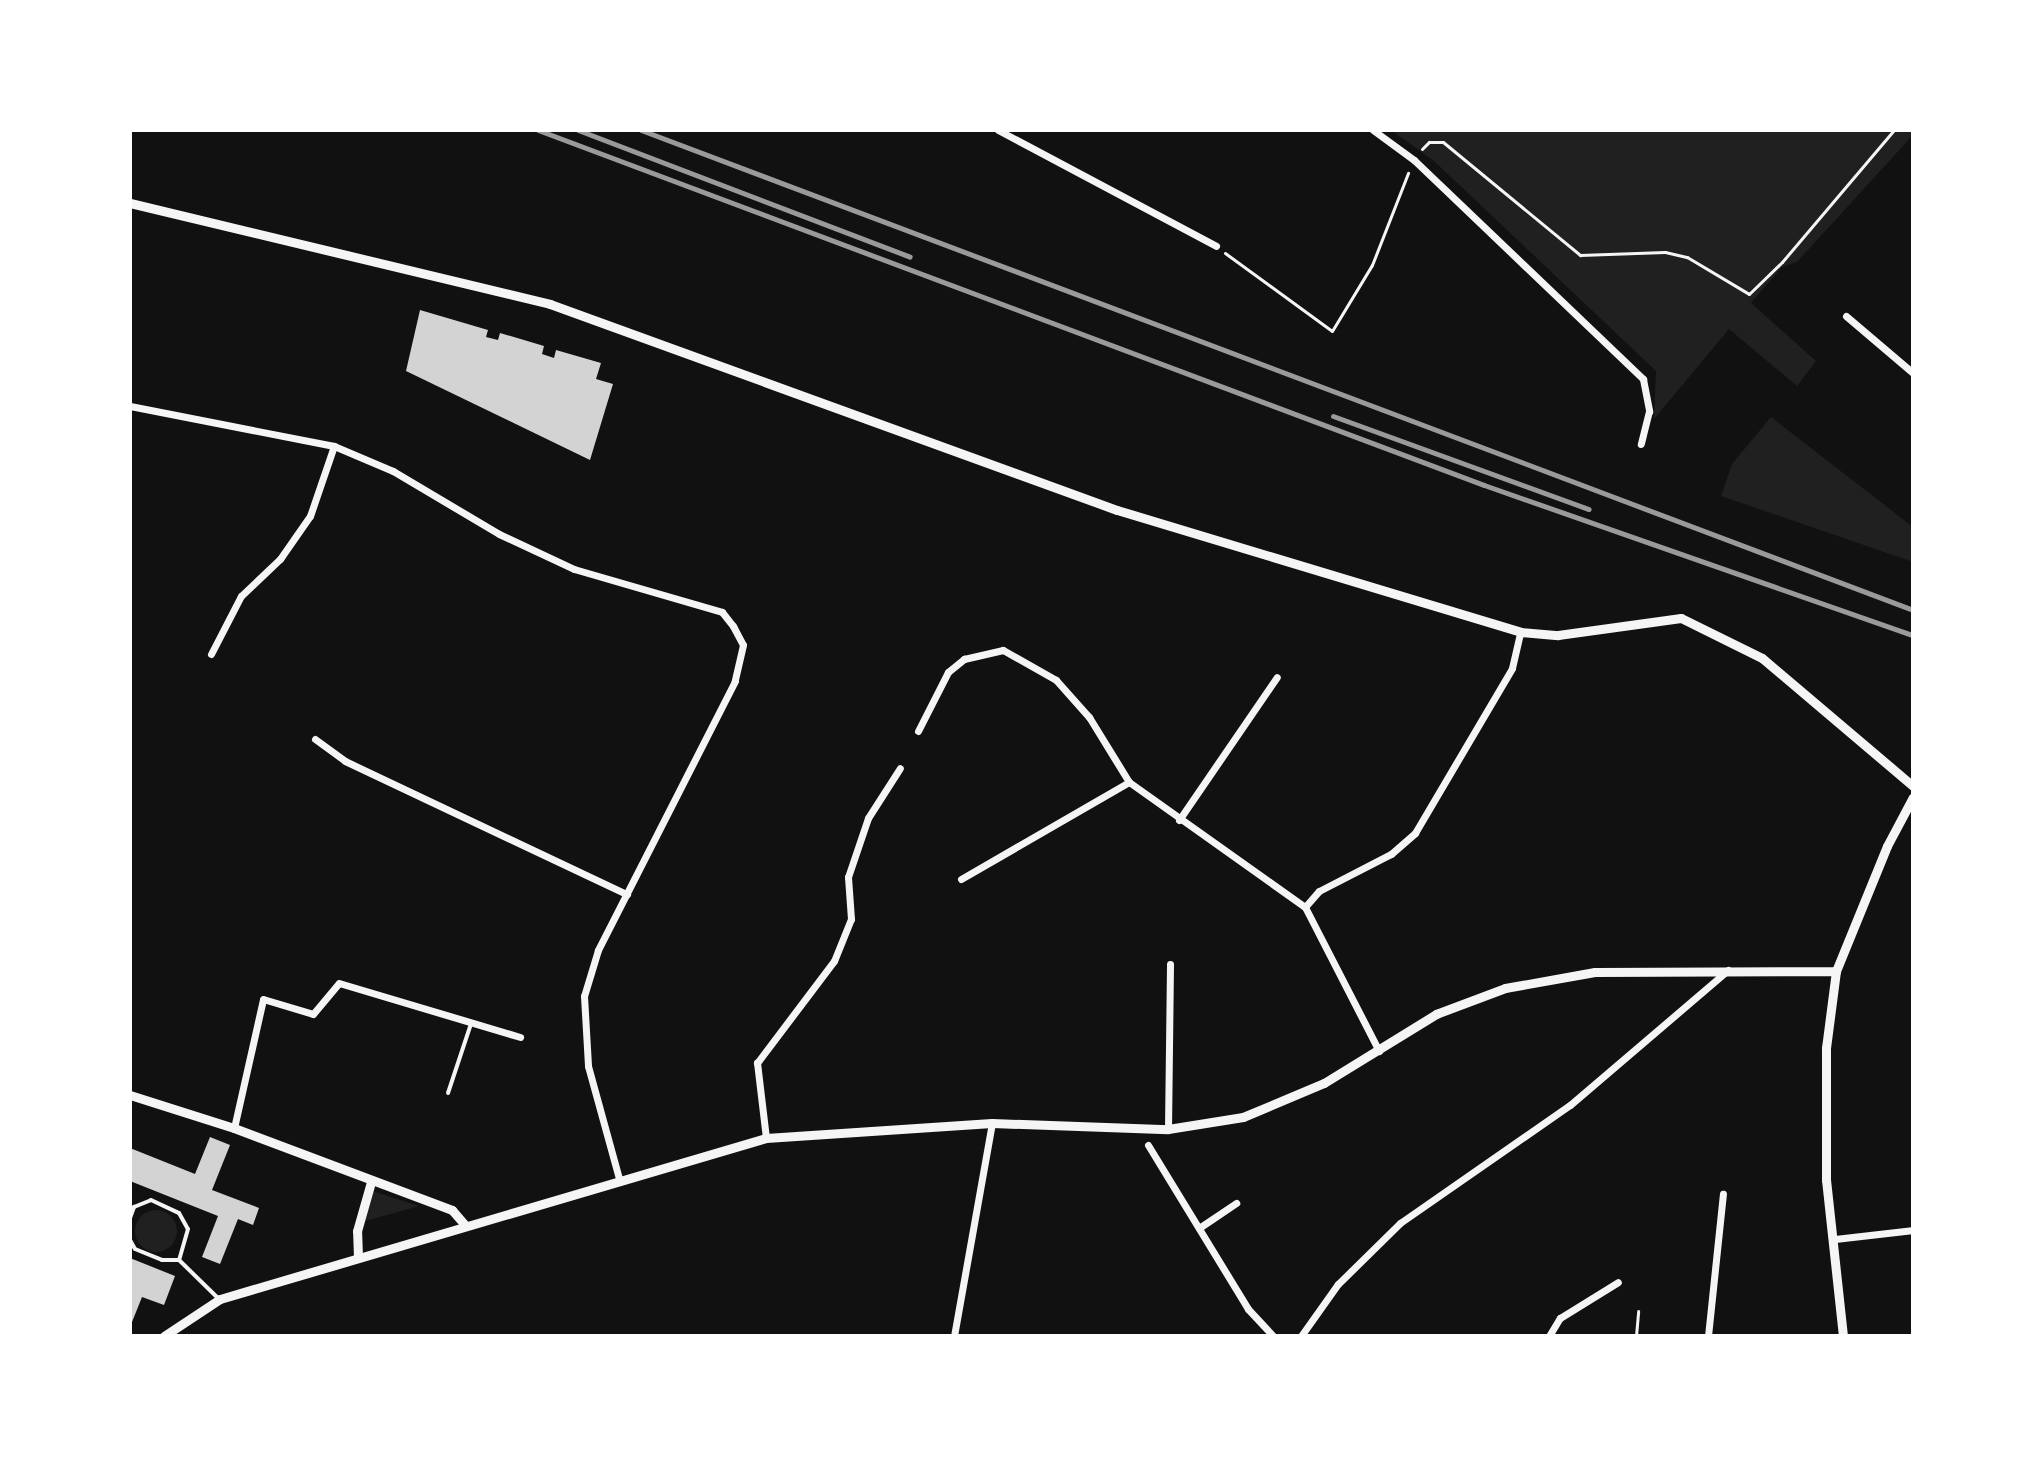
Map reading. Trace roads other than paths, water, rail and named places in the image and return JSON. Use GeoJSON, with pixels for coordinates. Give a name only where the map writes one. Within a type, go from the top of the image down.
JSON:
{"type":"FeatureCollection","features":[{"type":"Feature","properties":{"kind":"street"},"geometry":{"type":"LineString","coordinates":[[998,130],[1216,246]]}},
{"type":"Feature","properties":{"kind":"street"},"geometry":{"type":"LineString","coordinates":[[1373,130],[1414,160],[1643,379],[1649,411],[1641,444]]}},
{"type":"Feature","properties":{"kind":"street"},"geometry":{"type":"LineString","coordinates":[[130,203],[550,304],[1117,510],[1520,632],[1558,635],[1681,618],[1762,658],[1913,786]]}},
{"type":"Feature","properties":{"kind":"street"},"geometry":{"type":"LineString","coordinates":[[1846,316],[1913,373]]}},
{"type":"Feature","properties":{"kind":"street"},"geometry":{"type":"LineString","coordinates":[[130,406],[334,446],[393,471],[499,534],[574,569],[722,612],[733,626],[743,645],[735,681],[598,950],[584,996],[588,1066],[620,1182]]}},
{"type":"Feature","properties":{"kind":"street"},"geometry":{"type":"LineString","coordinates":[[211,654],[241,596],[280,559],[310,516],[334,446]]}},
{"type":"Feature","properties":{"kind":"street"},"geometry":{"type":"LineString","coordinates":[[1305,907],[1319,891],[1391,854],[1415,833],[1512,668],[1520,632]]}},
{"type":"Feature","properties":{"kind":"street"},"geometry":{"type":"LineString","coordinates":[[918,731],[948,672],[964,659],[1003,650],[1056,680],[1089,717],[1129,782],[1305,907],[1379,1051]]}},
{"type":"Feature","properties":{"kind":"street"},"geometry":{"type":"LineString","coordinates":[[1179,820],[1277,677]]}},
{"type":"Feature","properties":{"kind":"street"},"geometry":{"type":"LineString","coordinates":[[315,739],[345,761],[627,894]]}},
{"type":"Feature","properties":{"kind":"street"},"geometry":{"type":"LineString","coordinates":[[766,1138],[757,1063],[834,961],[851,919],[848,877],[868,818],[900,768]]}},
{"type":"Feature","properties":{"kind":"street"},"geometry":{"type":"LineString","coordinates":[[961,879],[1129,782]]}},
{"type":"Feature","properties":{"kind":"street"},"geometry":{"type":"LineString","coordinates":[[1843,1336],[1824,1112],[1836,971],[1887,846],[1913,797]]}},
{"type":"Feature","properties":{"kind":"street"},"geometry":{"type":"LineString","coordinates":[[1168,1129],[1170,964]]}},
{"type":"Feature","properties":{"kind":"street"},"geometry":{"type":"LineString","coordinates":[[167,1335],[220,1299],[766,1138],[992,1123],[1168,1129],[1243,1117],[1324,1083],[1436,1014],[1505,988],[1595,972],[1730,968],[1836,971]]}},
{"type":"Feature","properties":{"kind":"street"},"geometry":{"type":"LineString","coordinates":[[1301,1336],[1338,1284],[1400,1223],[1570,1105],[1730,968]]}},
{"type":"Feature","properties":{"kind":"street"},"geometry":{"type":"LineString","coordinates":[[234,1128],[263,999],[313,1014],[339,983],[520,1037]]}},
{"type":"Feature","properties":{"kind":"street"},"geometry":{"type":"LineString","coordinates":[[130,1095],[234,1128],[452,1210],[466,1226]]}},
{"type":"Feature","properties":{"kind":"street"},"geometry":{"type":"LineString","coordinates":[[954,1336],[992,1123]]}},
{"type":"Feature","properties":{"kind":"street"},"geometry":{"type":"LineString","coordinates":[[1148,1145],[1248,1309],[1273,1336]]}},
{"type":"Feature","properties":{"kind":"street"},"geometry":{"type":"LineString","coordinates":[[358,1257],[357,1231],[371,1182]]}},
{"type":"Feature","properties":{"kind":"street"},"geometry":{"type":"LineString","coordinates":[[1708,1336],[1723,1194]]}},
{"type":"Feature","properties":{"kind":"street"},"geometry":{"type":"LineString","coordinates":[[1199,1228],[1236,1203]]}},
{"type":"Feature","properties":{"kind":"street"},"geometry":{"type":"LineString","coordinates":[[1835,1239],[1913,1230]]}},
{"type":"Feature","properties":{"kind":"street"},"geometry":{"type":"LineString","coordinates":[[1549,1336],[1560,1318],[1618,1282]]}},
{"type":"Feature","properties":{"kind":"lane"},"geometry":{"type":"LineString","coordinates":[[448,1093],[472,1021]]}},
{"type":"Feature","properties":{"kind":"lane"},"geometry":{"type":"LineString","coordinates":[[130,1218],[134,1207],[151,1200],[179,1213],[188,1229],[179,1260]]}},
{"type":"Feature","properties":{"kind":"lane"},"geometry":{"type":"LineString","coordinates":[[130,1240],[135,1249],[162,1260],[179,1260],[220,1299]]}},
{"type":"Feature","properties":{"kind":"railway"},"geometry":{"type":"LineString","coordinates":[[538,130],[1484,485],[1913,635]]}},
{"type":"Feature","properties":{"kind":"railway"},"geometry":{"type":"LineString","coordinates":[[578,130],[910,257]]}},
{"type":"Feature","properties":{"kind":"railway"},"geometry":{"type":"LineString","coordinates":[[641,130],[1913,610]]}},
{"type":"Feature","properties":{"kind":"railway"},"geometry":{"type":"LineString","coordinates":[[1333,416],[1589,509]]}}]}
